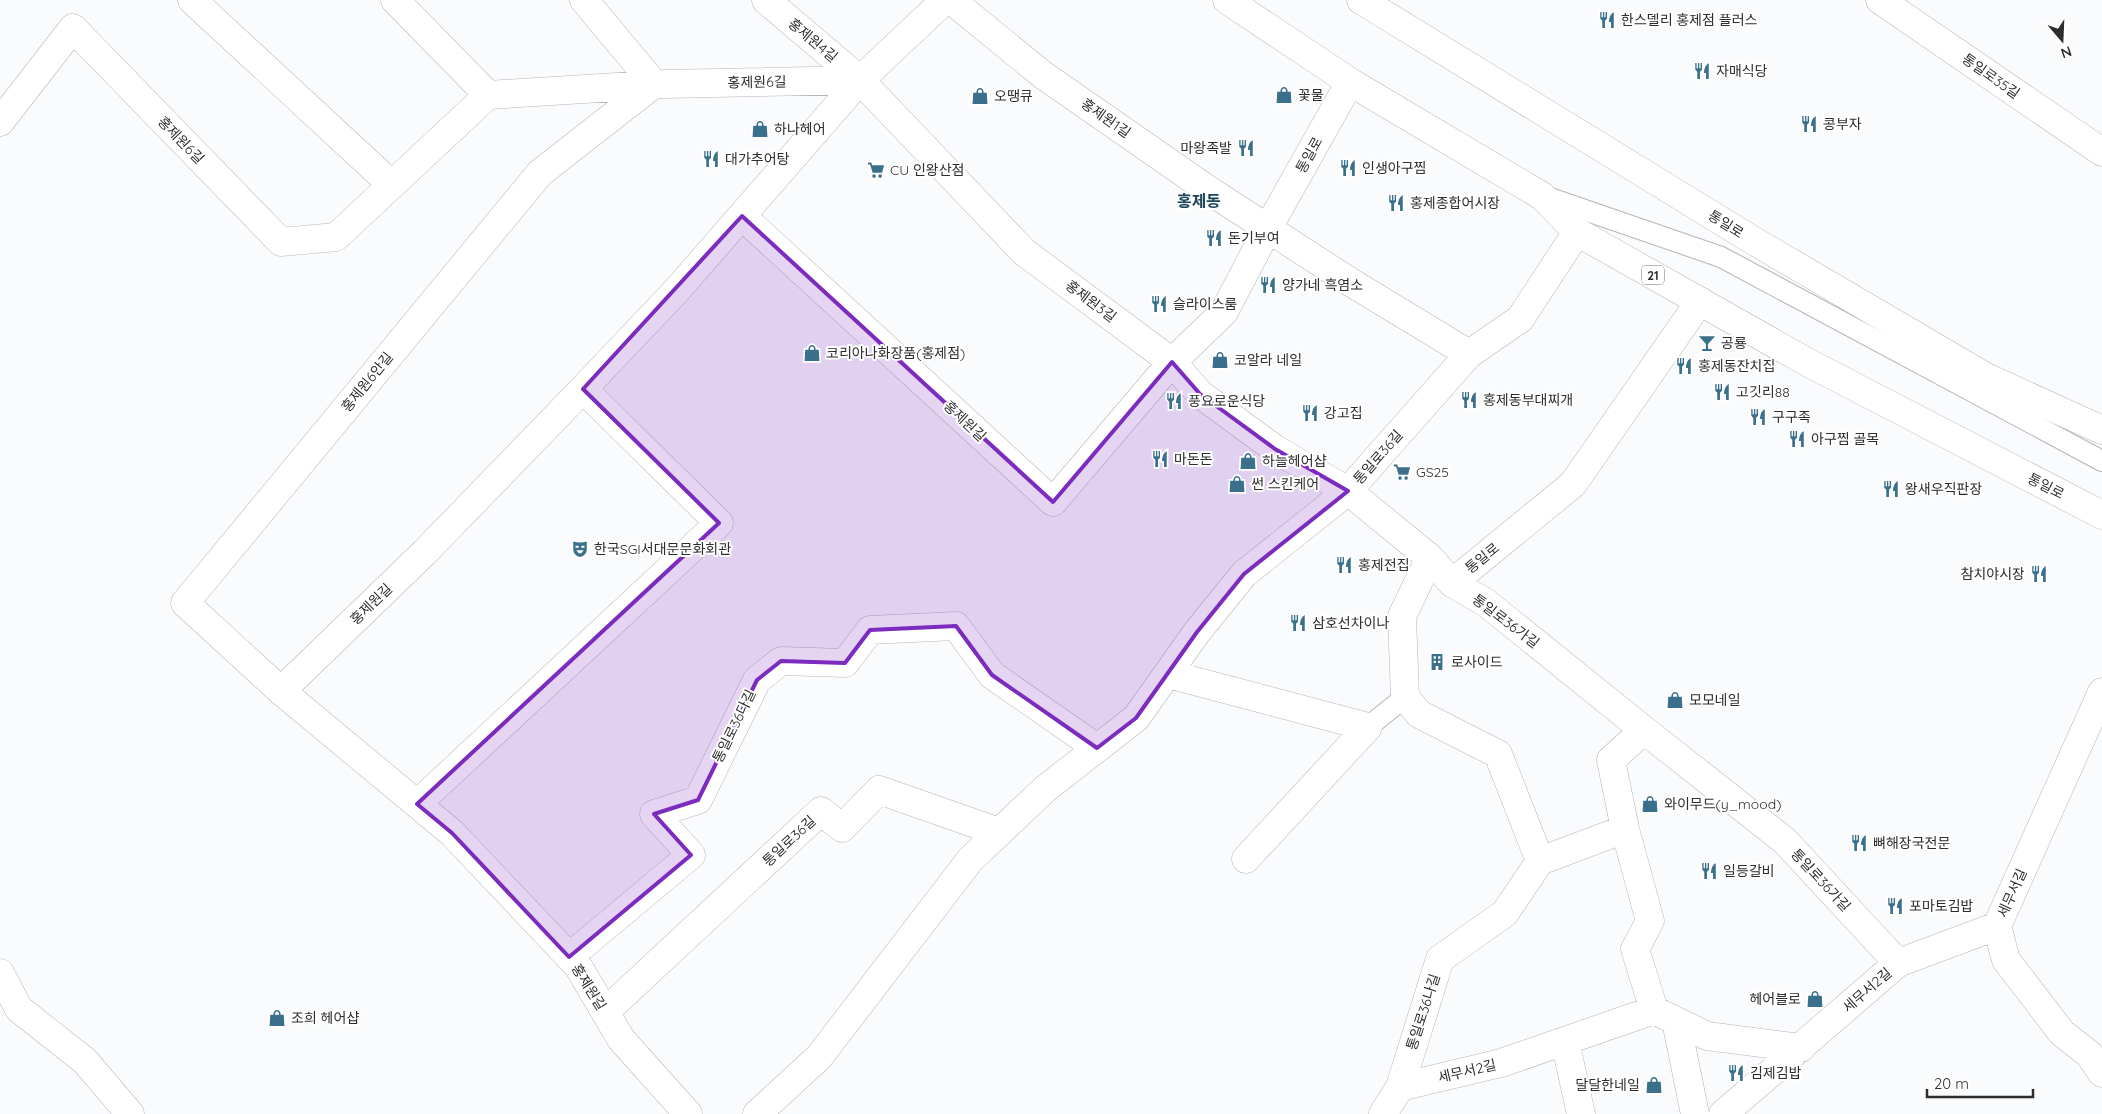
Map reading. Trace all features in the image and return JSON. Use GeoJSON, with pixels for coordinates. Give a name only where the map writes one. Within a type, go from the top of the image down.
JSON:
{"type":"FeatureCollection","features":[{"type":"Feature","properties":{"kind":"street"},"geometry":{"type":"LineString","coordinates":[[192,0],[392,185]]}},
{"type":"Feature","properties":{"kind":"street"},"geometry":{"type":"LineString","coordinates":[[395,0],[488,95]]}},
{"type":"Feature","properties":{"kind":"street"},"geometry":{"type":"LineString","coordinates":[[584,0],[654,84]]}},
{"type":"Feature","properties":{"kind":"street","name":"홍제원4길"},"geometry":{"type":"LineString","coordinates":[[766,0],[860,80]]}},
{"type":"Feature","properties":{"kind":"street","name":"홍제원길"},"geometry":{"type":"LineString","coordinates":[[688,1114],[621,1039],[578,966],[452,833],[281,691],[425,552],[583,389],[677,290],[860,80],[945,0]]}},
{"type":"Feature","properties":{"kind":"street","name":"홍제원1길"},"geometry":{"type":"LineString","coordinates":[[951,0],[1043,75],[1268,228],[1469,354]]}},
{"type":"Feature","properties":{"kind":"street","name":"통일로"},"geometry":{"type":"LineString","coordinates":[[1227,0],[1350,82],[1542,196],[1577,232],[1807,362],[2102,515]]}},
{"type":"Feature","properties":{"kind":"street","name":"통일로"},"geometry":{"type":"LineString","coordinates":[[1361,0],[1754,241],[1986,377],[2102,430]]}},
{"type":"Feature","properties":{"kind":"street","name":"통일로35길"},"geometry":{"type":"LineString","coordinates":[[1880,0],[2102,152]]}},
{"type":"Feature","properties":{"kind":"street","name":"홍제원6길"},"geometry":{"type":"LineString","coordinates":[[0,122],[73,28],[281,242],[336,237],[488,95],[654,84],[860,80]]}},
{"type":"Feature","properties":{"kind":"street","name":"홍제원3길"},"geometry":{"type":"LineString","coordinates":[[860,80],[1024,252],[1172,362],[1208,400],[1276,450],[1348,491]]}},
{"type":"Feature","properties":{"kind":"street","name":"통일로"},"geometry":{"type":"LineString","coordinates":[[1268,228],[1350,82]]}},
{"type":"Feature","properties":{"kind":"street","name":"홍제원6안길"},"geometry":{"type":"LineString","coordinates":[[281,691],[185,603],[540,173],[654,84]]}},
{"type":"Feature","properties":{"kind":"street","name":"홍제원길"},"geometry":{"type":"LineString","coordinates":[[742,216],[1053,502],[1172,362]]}},
{"type":"Feature","properties":{"kind":"street"},"geometry":{"type":"LineString","coordinates":[[1172,362],[1224,312],[1268,228]]}},
{"type":"Feature","properties":{"kind":"street","name":"통일로36길"},"geometry":{"type":"LineString","coordinates":[[757,1114],[819,1057],[970,860],[1045,789],[1136,718],[1197,632],[1244,574],[1348,491],[1469,354],[1520,319],[1577,232]]}},
{"type":"Feature","properties":{"kind":"street","name":"통일로"},"geometry":{"type":"LineString","coordinates":[[1452,583],[1573,484],[1700,301]]}},
{"type":"Feature","properties":{"kind":"street"},"geometry":{"type":"LineString","coordinates":[[417,804],[719,523],[583,389]]}},
{"type":"Feature","properties":{"kind":"street","name":"통일로36가길"},"geometry":{"type":"LineString","coordinates":[[1348,491],[1430,558],[1452,583],[1485,602],[1785,841],[1898,963]]}},
{"type":"Feature","properties":{"kind":"street"},"geometry":{"type":"LineString","coordinates":[[1430,558],[1402,616],[1405,697],[1419,714],[1498,754],[1540,861],[1625,829]]}},
{"type":"Feature","properties":{"kind":"street","name":"통일로36다길"},"geometry":{"type":"LineString","coordinates":[[569,957],[691,855],[654,814],[698,800],[757,680],[781,661],[845,663],[870,630],[956,626],[992,675],[1097,748]]}},
{"type":"Feature","properties":{"kind":"street"},"geometry":{"type":"LineString","coordinates":[[1168,674],[1368,727],[1246,859]]}},
{"type":"Feature","properties":{"kind":"street","name":"세무서길"},"geometry":{"type":"LineString","coordinates":[[2102,692],[1997,926],[2006,960],[2062,1033],[2090,1054],[2102,1073]]}},
{"type":"Feature","properties":{"kind":"street"},"geometry":{"type":"LineString","coordinates":[[1644,730],[1611,760],[1625,829],[1650,921],[1635,949],[1665,1015],[1695,1114]]}},
{"type":"Feature","properties":{"kind":"street","name":"통일로36길"},"geometry":{"type":"LineString","coordinates":[[605,1012],[821,811],[842,828],[879,790],[999,832]]}},
{"type":"Feature","properties":{"kind":"street","name":"통일로36나길"},"geometry":{"type":"LineString","coordinates":[[1400,1087],[1440,959],[1505,913],[1540,861]]}},
{"type":"Feature","properties":{"kind":"street","name":"세무서2길"},"geometry":{"type":"LineString","coordinates":[[1723,1114],[1898,963],[1997,926]]}},
{"type":"Feature","properties":{"kind":"street"},"geometry":{"type":"LineString","coordinates":[[0,973],[19,1009],[85,1061],[130,1114]]}},
{"type":"Feature","properties":{"kind":"street"},"geometry":{"type":"LineString","coordinates":[[1665,1015],[1707,1036],[1801,1048]]}},
{"type":"Feature","properties":{"kind":"street","name":"세무서2길"},"geometry":{"type":"LineString","coordinates":[[1400,1087],[1501,1063],[1564,1041],[1665,1015]]}},
{"type":"Feature","properties":{"kind":"street"},"geometry":{"type":"LineString","coordinates":[[1564,1041],[1581,1114]]}},
{"type":"Feature","properties":{"kind":"street"},"geometry":{"type":"LineString","coordinates":[[1383,1114],[1400,1087]]}},
{"type":"Feature","properties":{"kind":"lane"},"geometry":{"type":"LineString","coordinates":[[1542,196],[1721,257],[2102,461]]}},
{"type":"Feature","properties":{"kind":"lane"},"geometry":{"type":"LineString","coordinates":[[1986,377],[2102,451]]}},
{"type":"Feature","properties":{"kind":"lane"},"geometry":{"type":"LineString","coordinates":[[1368,727],[1405,697]]}},
{"type":"Feature","properties":{"kind":"highlighted area"},"geometry":{"type":"Polygon","coordinates":[[[742,216],[1053,502],[1172,362],[1200,394],[1275,449],[1348,491],[1244,574],[1197,632],[1136,718],[1097,748],[992,675],[956,626],[870,630],[845,663],[781,661],[757,680],[698,800],[654,814],[691,855],[569,957],[452,833],[417,804],[719,523],[583,389],[742,216]]]}},
{"type":"Feature","properties":{"kind":"place","name":"한스델리 홍제점 플러스"},"geometry":{"type":"Point","coordinates":[1607,20]}},
{"type":"Feature","properties":{"kind":"place","name":"자매식당"},"geometry":{"type":"Point","coordinates":[1702,71]}},
{"type":"Feature","properties":{"kind":"place","name":"꽃물"},"geometry":{"type":"Point","coordinates":[1284,95]}},
{"type":"Feature","properties":{"kind":"place","name":"오땡큐"},"geometry":{"type":"Point","coordinates":[980,96]}},
{"type":"Feature","properties":{"kind":"place","name":"콩부자"},"geometry":{"type":"Point","coordinates":[1809,124]}},
{"type":"Feature","properties":{"kind":"place","name":"하나헤어"},"geometry":{"type":"Point","coordinates":[760,129]}},
{"type":"Feature","properties":{"kind":"place","name":"마왕족발"},"geometry":{"type":"Point","coordinates":[1246,148]}},
{"type":"Feature","properties":{"kind":"place","name":"대가추어탕"},"geometry":{"type":"Point","coordinates":[711,159]}},
{"type":"Feature","properties":{"kind":"place","name":"인생아구찜"},"geometry":{"type":"Point","coordinates":[1348,168]}},
{"type":"Feature","properties":{"kind":"place","name":"CU 인왕산점"},"geometry":{"type":"Point","coordinates":[876,170]}},
{"type":"Feature","properties":{"kind":"place","name":"홍제종합어시장"},"geometry":{"type":"Point","coordinates":[1396,203]}},
{"type":"Feature","properties":{"kind":"place","name":"돈기부여"},"geometry":{"type":"Point","coordinates":[1214,238]}},
{"type":"Feature","properties":{"kind":"place","name":"양가네 흑염소"},"geometry":{"type":"Point","coordinates":[1268,285]}},
{"type":"Feature","properties":{"kind":"place","name":"슬라이스룸"},"geometry":{"type":"Point","coordinates":[1159,304]}},
{"type":"Feature","properties":{"kind":"place","name":"공룡"},"geometry":{"type":"Point","coordinates":[1707,343]}},
{"type":"Feature","properties":{"kind":"place","name":"코리아나화장품(홍제점)"},"geometry":{"type":"Point","coordinates":[812,353]}},
{"type":"Feature","properties":{"kind":"place","name":"코알라 네일"},"geometry":{"type":"Point","coordinates":[1220,360]}},
{"type":"Feature","properties":{"kind":"place","name":"홍제동잔치집"},"geometry":{"type":"Point","coordinates":[1684,366]}},
{"type":"Feature","properties":{"kind":"place","name":"고깃리88"},"geometry":{"type":"Point","coordinates":[1722,392]}},
{"type":"Feature","properties":{"kind":"place","name":"홍제동부대찌개"},"geometry":{"type":"Point","coordinates":[1469,400]}},
{"type":"Feature","properties":{"kind":"place","name":"풍요로운식당"},"geometry":{"type":"Point","coordinates":[1174,401]}},
{"type":"Feature","properties":{"kind":"place","name":"강고집"},"geometry":{"type":"Point","coordinates":[1310,413]}},
{"type":"Feature","properties":{"kind":"place","name":"구구족"},"geometry":{"type":"Point","coordinates":[1758,417]}},
{"type":"Feature","properties":{"kind":"place","name":"아구찜 골목"},"geometry":{"type":"Point","coordinates":[1797,439]}},
{"type":"Feature","properties":{"kind":"place","name":"마돈돈"},"geometry":{"type":"Point","coordinates":[1160,459]}},
{"type":"Feature","properties":{"kind":"place","name":"하늘헤어샵"},"geometry":{"type":"Point","coordinates":[1248,461]}},
{"type":"Feature","properties":{"kind":"place","name":"GS25"},"geometry":{"type":"Point","coordinates":[1402,472]}},
{"type":"Feature","properties":{"kind":"place","name":"썬 스킨케어"},"geometry":{"type":"Point","coordinates":[1237,484]}},
{"type":"Feature","properties":{"kind":"place","name":"왕새우직판장"},"geometry":{"type":"Point","coordinates":[1891,489]}},
{"type":"Feature","properties":{"kind":"place","name":"한국SGI서대문문화회관"},"geometry":{"type":"Point","coordinates":[580,549]}},
{"type":"Feature","properties":{"kind":"place","name":"홍제전집"},"geometry":{"type":"Point","coordinates":[1344,565]}},
{"type":"Feature","properties":{"kind":"place","name":"참치야시장"},"geometry":{"type":"Point","coordinates":[2039,574]}},
{"type":"Feature","properties":{"kind":"place","name":"삼호선차이나"},"geometry":{"type":"Point","coordinates":[1298,623]}},
{"type":"Feature","properties":{"kind":"place","name":"로사이드"},"geometry":{"type":"Point","coordinates":[1437,662]}},
{"type":"Feature","properties":{"kind":"place","name":"모모네일"},"geometry":{"type":"Point","coordinates":[1675,700]}},
{"type":"Feature","properties":{"kind":"place","name":"와이무드(y_mood)"},"geometry":{"type":"Point","coordinates":[1650,804]}},
{"type":"Feature","properties":{"kind":"place","name":"뼈해장국전문"},"geometry":{"type":"Point","coordinates":[1859,843]}},
{"type":"Feature","properties":{"kind":"place","name":"일등갈비"},"geometry":{"type":"Point","coordinates":[1709,871]}},
{"type":"Feature","properties":{"kind":"place","name":"포마토김밥"},"geometry":{"type":"Point","coordinates":[1895,906]}},
{"type":"Feature","properties":{"kind":"place","name":"헤어블로"},"geometry":{"type":"Point","coordinates":[1815,999]}},
{"type":"Feature","properties":{"kind":"place","name":"조희 헤어샵"},"geometry":{"type":"Point","coordinates":[277,1018]}},
{"type":"Feature","properties":{"kind":"place","name":"김제김밥"},"geometry":{"type":"Point","coordinates":[1736,1073]}},
{"type":"Feature","properties":{"kind":"place","name":"달달한네일"},"geometry":{"type":"Point","coordinates":[1654,1085]}},
{"type":"Feature","properties":{"kind":"district","name":"홍제동"},"geometry":{"type":"Point","coordinates":[1199,201]}}]}
